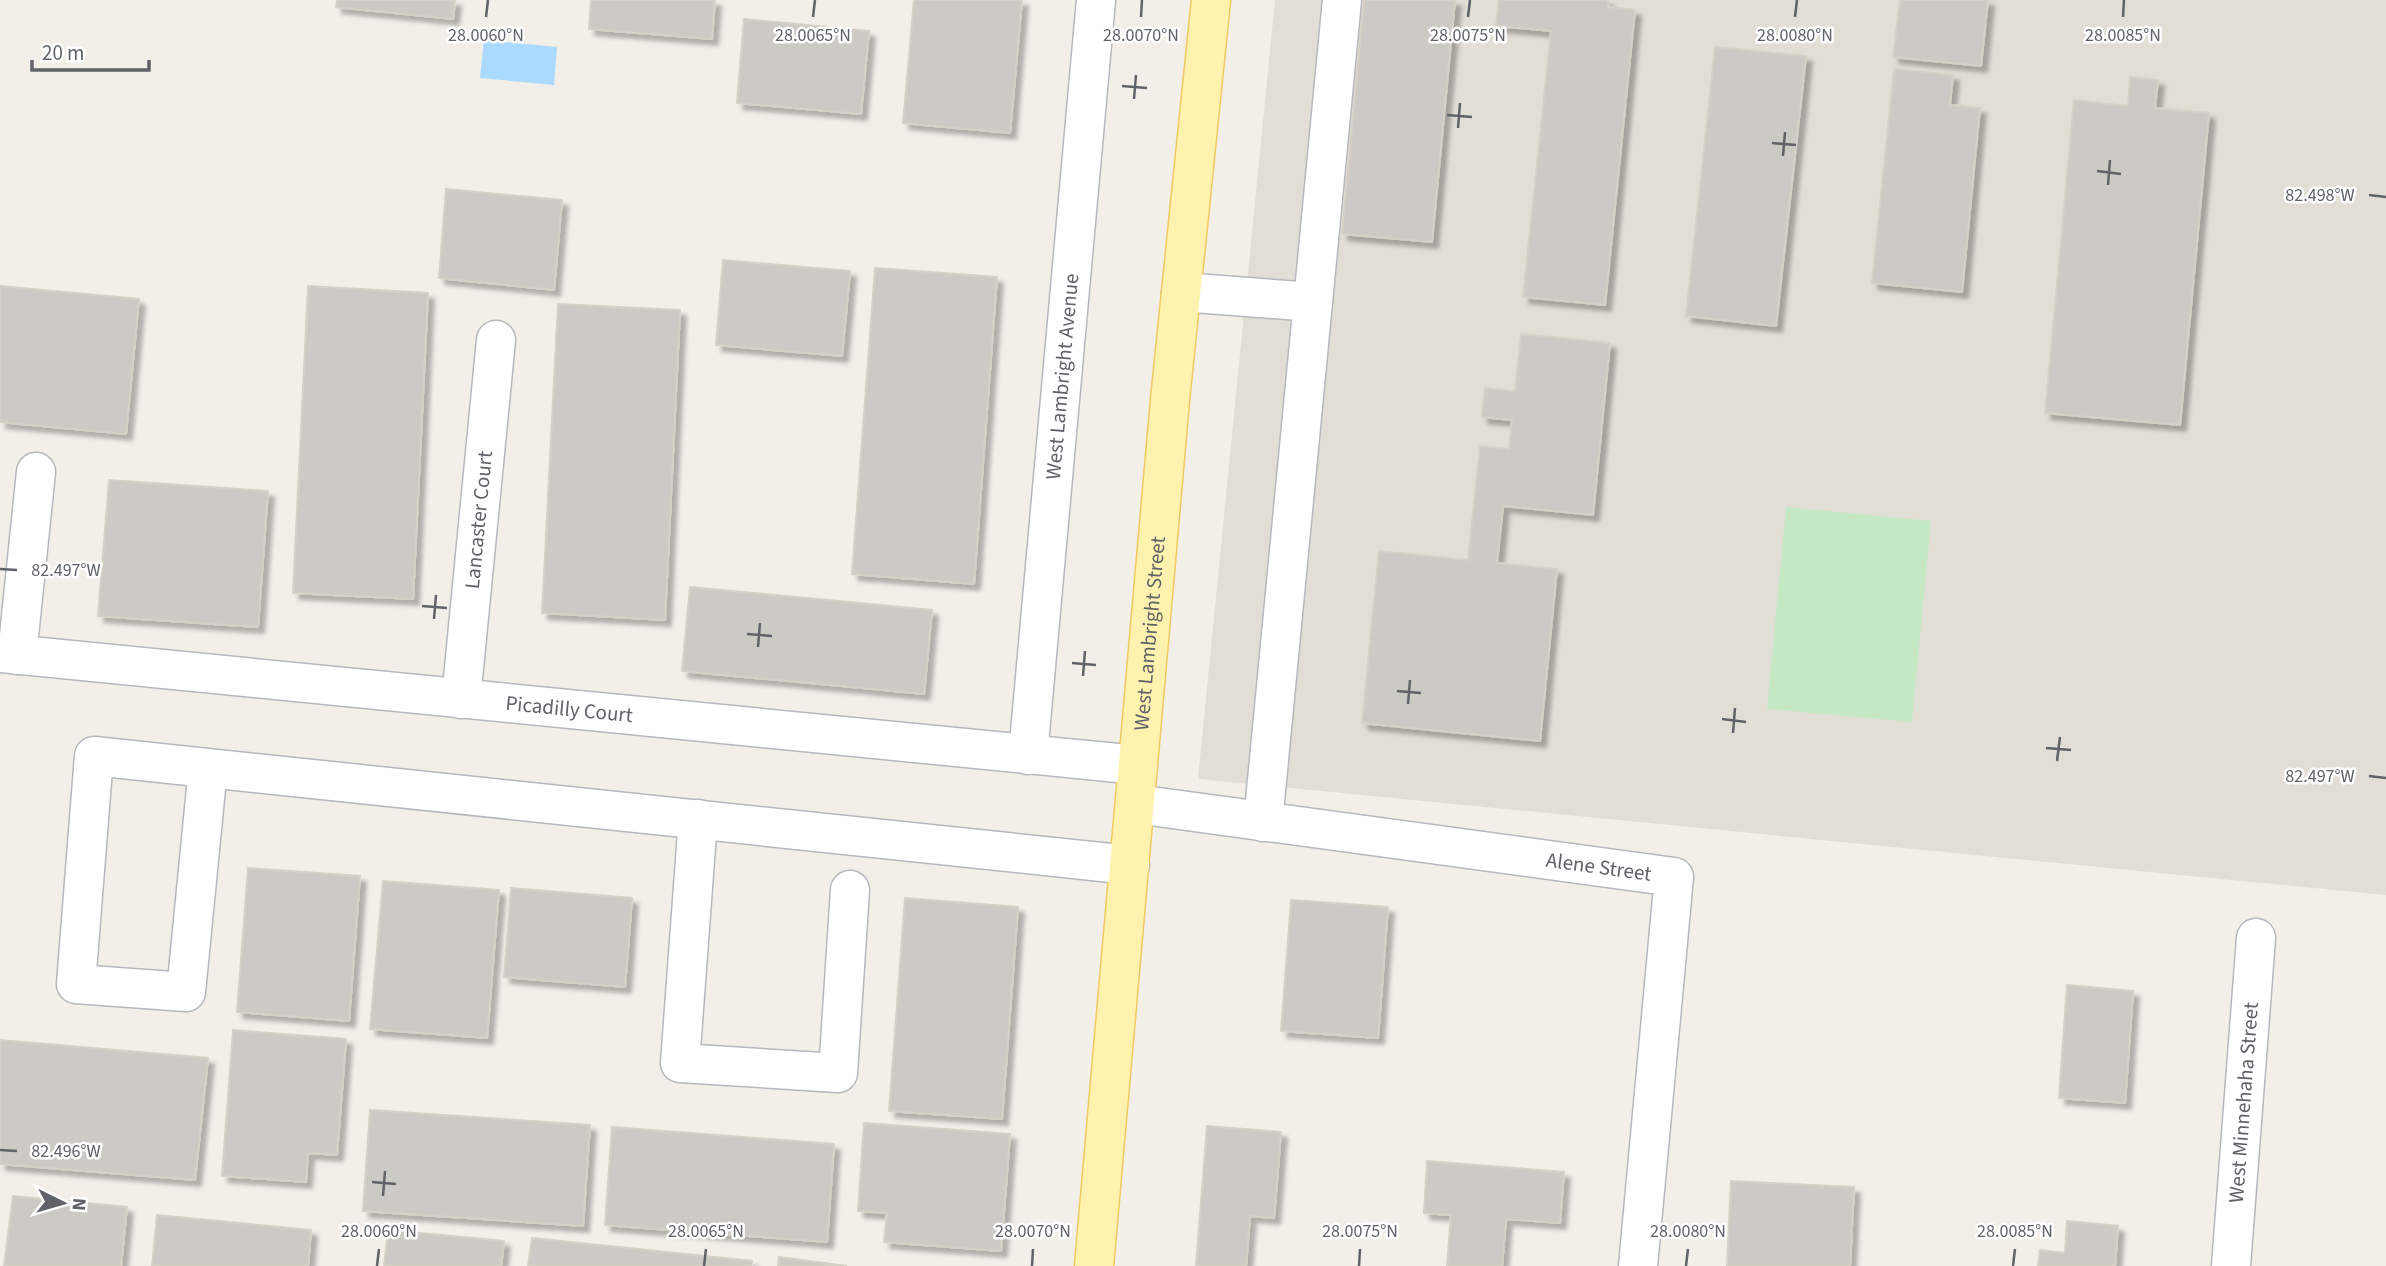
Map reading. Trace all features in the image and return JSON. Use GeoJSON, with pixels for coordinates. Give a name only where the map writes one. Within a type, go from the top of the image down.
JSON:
{"type":"FeatureCollection","features":[{"type":"Feature","properties":{"kind":"main road","name":"West Lambright Street"},"geometry":{"type":"LineString","coordinates":[[1094,1266],[1181,292],[1211,0]]}},
{"type":"Feature","properties":{"kind":"street","name":"West Lambright Avenue"},"geometry":{"type":"LineString","coordinates":[[1028,755],[1096,0]]}},
{"type":"Feature","properties":{"kind":"street"},"geometry":{"type":"LineString","coordinates":[[1263,822],[1342,0]]}},
{"type":"Feature","properties":{"kind":"street"},"geometry":{"type":"LineString","coordinates":[[1181,292],[1314,302]]}},
{"type":"Feature","properties":{"kind":"street","name":"Lancaster Court"},"geometry":{"type":"LineString","coordinates":[[461,699],[496,340]]}},
{"type":"Feature","properties":{"kind":"street"},"geometry":{"type":"LineString","coordinates":[[9,654],[36,472]]}},
{"type":"Feature","properties":{"kind":"street","name":"Picadilly Court"},"geometry":{"type":"LineString","coordinates":[[9,654],[1138,765]]}},
{"type":"Feature","properties":{"kind":"street"},"geometry":{"type":"LineString","coordinates":[[208,768],[186,992],[76,984],[94,756],[1130,865]]}},
{"type":"Feature","properties":{"kind":"street","name":"Alene Street"},"geometry":{"type":"LineString","coordinates":[[1136,804],[1674,877],[1638,1266]]}},
{"type":"Feature","properties":{"kind":"street"},"geometry":{"type":"LineString","coordinates":[[698,819],[680,1063],[838,1073],[850,890]]}},
{"type":"Feature","properties":{"kind":"street","name":"West Minnehaha Street"},"geometry":{"type":"LineString","coordinates":[[2231,1266],[2256,938]]}},
{"type":"Feature","properties":{"kind":"shaded area"},"geometry":{"type":"Polygon","coordinates":[[[1275,0],[2386,0],[2386,895],[1198,779],[1275,0]]]}},
{"type":"Feature","properties":{"kind":"green space"},"geometry":{"type":"Polygon","coordinates":[[[1786,507],[1931,521],[1912,722],[1767,709],[1786,507]]]}},
{"type":"Feature","properties":{"kind":"water"},"geometry":{"type":"Polygon","coordinates":[[[484,40],[557,47],[554,85],[480,78],[484,40]]]}},
{"type":"Feature","properties":{"kind":"building"},"geometry":{"type":"Polygon","coordinates":[[[337,0],[455,0],[453,19],[336,7],[337,0]]]}},
{"type":"Feature","properties":{"kind":"building"},"geometry":{"type":"Polygon","coordinates":[[[591,0],[715,0],[712,39],[589,29],[591,0]]]}},
{"type":"Feature","properties":{"kind":"building"},"geometry":{"type":"Polygon","coordinates":[[[914,0],[1022,0],[1010,133],[903,123],[914,0]]]}},
{"type":"Feature","properties":{"kind":"building"},"geometry":{"type":"Polygon","coordinates":[[[1364,0],[1455,0],[1432,242],[1342,234],[1364,0]]]}},
{"type":"Feature","properties":{"kind":"building"},"geometry":{"type":"Polygon","coordinates":[[[1499,0],[1608,0],[1608,7],[1635,10],[1605,305],[1523,297],[1551,31],[1496,26],[1499,0]]]}},
{"type":"Feature","properties":{"kind":"building"},"geometry":{"type":"Polygon","coordinates":[[[1900,0],[1988,0],[1981,66],[1893,57],[1900,0]]]}},
{"type":"Feature","properties":{"kind":"building"},"geometry":{"type":"Polygon","coordinates":[[[744,19],[869,31],[861,114],[737,103],[744,19]]]}},
{"type":"Feature","properties":{"kind":"building"},"geometry":{"type":"Polygon","coordinates":[[[1715,47],[1806,56],[1776,326],[1686,316],[1715,47]]]}},
{"type":"Feature","properties":{"kind":"building"},"geometry":{"type":"Polygon","coordinates":[[[1894,69],[1953,75],[1950,105],[1980,108],[1962,292],[1872,283],[1894,69]]]}},
{"type":"Feature","properties":{"kind":"building"},"geometry":{"type":"Polygon","coordinates":[[[2130,77],[2158,80],[2155,108],[2209,113],[2180,425],[2045,413],[2074,100],[2128,106],[2130,77]]]}},
{"type":"Feature","properties":{"kind":"building"},"geometry":{"type":"Polygon","coordinates":[[[446,189],[562,200],[554,290],[439,278],[446,189]]]}},
{"type":"Feature","properties":{"kind":"building"},"geometry":{"type":"Polygon","coordinates":[[[723,260],[850,271],[842,356],[716,345],[723,260]]]}},
{"type":"Feature","properties":{"kind":"building"},"geometry":{"type":"Polygon","coordinates":[[[875,268],[997,277],[974,584],[852,574],[875,268]]]}},
{"type":"Feature","properties":{"kind":"building"},"geometry":{"type":"Polygon","coordinates":[[[0,286],[139,299],[126,434],[0,422],[0,286]]]}},
{"type":"Feature","properties":{"kind":"building"},"geometry":{"type":"Polygon","coordinates":[[[308,286],[428,293],[413,599],[293,593],[308,286]]]}},
{"type":"Feature","properties":{"kind":"building"},"geometry":{"type":"Polygon","coordinates":[[[558,304],[680,310],[665,620],[542,613],[558,304]]]}},
{"type":"Feature","properties":{"kind":"building"},"geometry":{"type":"Polygon","coordinates":[[[1521,334],[1610,343],[1593,515],[1503,506],[1497,563],[1557,569],[1540,741],[1362,723],[1379,551],[1468,560],[1480,446],[1509,449],[1512,420],[1482,417],[1485,388],[1515,391],[1521,334]]]}},
{"type":"Feature","properties":{"kind":"building"},"geometry":{"type":"Polygon","coordinates":[[[109,480],[268,491],[258,627],[98,616],[109,480]]]}},
{"type":"Feature","properties":{"kind":"building"},"geometry":{"type":"Polygon","coordinates":[[[690,587],[932,610],[924,694],[682,671],[690,587]]]}},
{"type":"Feature","properties":{"kind":"building"},"geometry":{"type":"Polygon","coordinates":[[[248,868],[360,876],[349,1021],[237,1012],[248,868]]]}},
{"type":"Feature","properties":{"kind":"building"},"geometry":{"type":"Polygon","coordinates":[[[383,881],[499,890],[487,1038],[370,1029],[383,881]]]}},
{"type":"Feature","properties":{"kind":"building"},"geometry":{"type":"Polygon","coordinates":[[[511,888],[632,898],[625,987],[504,977],[511,888]]]}},
{"type":"Feature","properties":{"kind":"building"},"geometry":{"type":"Polygon","coordinates":[[[905,898],[1018,907],[1002,1119],[889,1111],[905,898]]]}},
{"type":"Feature","properties":{"kind":"building"},"geometry":{"type":"Polygon","coordinates":[[[1291,900],[1388,907],[1378,1038],[1281,1031],[1291,900]]]}},
{"type":"Feature","properties":{"kind":"building"},"geometry":{"type":"Polygon","coordinates":[[[2067,985],[2133,991],[2125,1103],[2059,1098],[2067,985]]]}},
{"type":"Feature","properties":{"kind":"building"},"geometry":{"type":"Polygon","coordinates":[[[233,1030],[346,1039],[337,1155],[308,1153],[306,1182],[222,1176],[233,1030]]]}},
{"type":"Feature","properties":{"kind":"building"},"geometry":{"type":"Polygon","coordinates":[[[0,1040],[208,1058],[195,1180],[0,1164],[0,1040]]]}},
{"type":"Feature","properties":{"kind":"building"},"geometry":{"type":"Polygon","coordinates":[[[370,1110],[590,1125],[583,1226],[363,1211],[370,1110]]]}},
{"type":"Feature","properties":{"kind":"building"},"geometry":{"type":"Polygon","coordinates":[[[864,1123],[1010,1134],[1001,1251],[884,1242],[887,1213],[858,1211],[864,1123]]]}},
{"type":"Feature","properties":{"kind":"building"},"geometry":{"type":"Polygon","coordinates":[[[1207,1126],[1281,1132],[1274,1218],[1250,1216],[1246,1266],[1196,1266],[1207,1126]]]}},
{"type":"Feature","properties":{"kind":"building"},"geometry":{"type":"Polygon","coordinates":[[[612,1127],[834,1144],[827,1242],[605,1225],[612,1127]]]}},
{"type":"Feature","properties":{"kind":"building"},"geometry":{"type":"Polygon","coordinates":[[[1427,1161],[1564,1172],[1560,1223],[1506,1219],[1502,1266],[1447,1266],[1451,1215],[1424,1213],[1427,1161]]]}},
{"type":"Feature","properties":{"kind":"building"},"geometry":{"type":"Polygon","coordinates":[[[1731,1181],[1854,1187],[1850,1266],[1727,1266],[1731,1181]]]}},
{"type":"Feature","properties":{"kind":"building"},"geometry":{"type":"Polygon","coordinates":[[[13,1196],[127,1207],[121,1266],[4,1266],[13,1196]]]}},
{"type":"Feature","properties":{"kind":"building"},"geometry":{"type":"Polygon","coordinates":[[[157,1215],[311,1230],[308,1266],[152,1266],[157,1215]]]}},
{"type":"Feature","properties":{"kind":"building"},"geometry":{"type":"Polygon","coordinates":[[[2067,1221],[2118,1226],[2115,1266],[2038,1266],[2040,1250],[2065,1253],[2067,1221]]]}},
{"type":"Feature","properties":{"kind":"building"},"geometry":{"type":"Polygon","coordinates":[[[388,1230],[504,1241],[501,1266],[384,1266],[388,1230]]]}},
{"type":"Feature","properties":{"kind":"building"},"geometry":{"type":"Polygon","coordinates":[[[532,1238],[752,1261],[751,1266],[528,1266],[532,1238]]]}},
{"type":"Feature","properties":{"kind":"building"},"geometry":{"type":"Polygon","coordinates":[[[779,1257],[847,1266],[778,1266],[779,1257]]]}}]}
